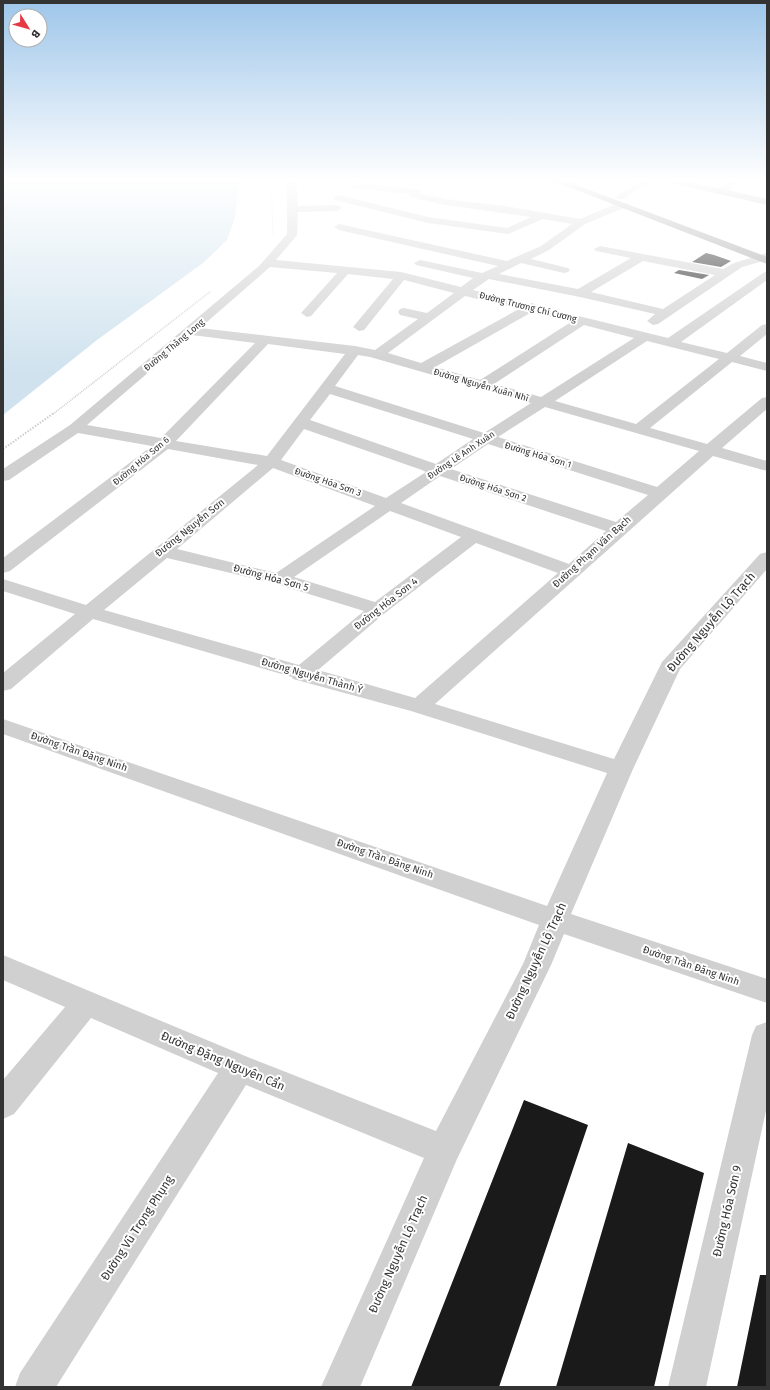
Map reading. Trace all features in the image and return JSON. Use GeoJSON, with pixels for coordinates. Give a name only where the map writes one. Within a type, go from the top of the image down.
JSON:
{"type":"FeatureCollection","features":[{"type":"Feature","properties":{"kind":"highway"},"geometry":{"type":"LineString","coordinates":[[736,246],[765,257]]}},
{"type":"Feature","properties":{"kind":"street","name":"Đường Thăng Long"},"geometry":{"type":"LineString","coordinates":[[3,476],[75,428],[268,263],[283,246]]}},
{"type":"Feature","properties":{"kind":"street"},"geometry":{"type":"LineString","coordinates":[[425,246],[509,265]]}},
{"type":"Feature","properties":{"kind":"street"},"geometry":{"type":"LineString","coordinates":[[377,355],[430,317],[440,302],[465,291],[485,276],[548,246]]}},
{"type":"Feature","properties":{"kind":"street"},"geometry":{"type":"LineString","coordinates":[[600,249],[724,273]]}},
{"type":"Feature","properties":{"kind":"street"},"geometry":{"type":"LineString","coordinates":[[278,252],[294,254]]}},
{"type":"Feature","properties":{"kind":"street"},"geometry":{"type":"LineString","coordinates":[[580,293],[640,257]]}},
{"type":"Feature","properties":{"kind":"street"},"geometry":{"type":"LineString","coordinates":[[641,334],[665,313],[724,273],[738,265],[765,257]]}},
{"type":"Feature","properties":{"kind":"street"},"geometry":{"type":"LineString","coordinates":[[521,260],[564,270]]}},
{"type":"Feature","properties":{"kind":"street","name":"Đường Trương Chí Cương"},"geometry":{"type":"LineString","coordinates":[[268,263],[401,276],[641,334],[767,367]]}},
{"type":"Feature","properties":{"kind":"street"},"geometry":{"type":"LineString","coordinates":[[420,263],[580,293],[665,313]]}},
{"type":"Feature","properties":{"kind":"street"},"geometry":{"type":"LineString","coordinates":[[307,313],[345,271]]}},
{"type":"Feature","properties":{"kind":"street"},"geometry":{"type":"LineString","coordinates":[[672,342],[767,275]]}},
{"type":"Feature","properties":{"kind":"street"},"geometry":{"type":"LineString","coordinates":[[359,327],[401,276]]}},
{"type":"Feature","properties":{"kind":"street"},"geometry":{"type":"LineString","coordinates":[[697,291],[732,299]]}},
{"type":"Feature","properties":{"kind":"street"},"geometry":{"type":"LineString","coordinates":[[422,368],[532,307]]}},
{"type":"Feature","properties":{"kind":"street"},"geometry":{"type":"LineString","coordinates":[[404,312],[430,317]]}},
{"type":"Feature","properties":{"kind":"street"},"geometry":{"type":"LineString","coordinates":[[482,385],[582,320]]}},
{"type":"Feature","properties":{"kind":"street"},"geometry":{"type":"LineString","coordinates":[[397,323],[416,327]]}},
{"type":"Feature","properties":{"kind":"street"},"geometry":{"type":"LineString","coordinates":[[638,430],[767,328]]}},
{"type":"Feature","properties":{"kind":"street","name":"Đường Nguyễn Xuân Nhĩ"},"geometry":{"type":"LineString","coordinates":[[190,331],[355,350],[377,355],[767,466]]}},
{"type":"Feature","properties":{"kind":"street","name":"Đường Lê Anh Xuân"},"geometry":{"type":"LineString","coordinates":[[279,579],[641,334]]}},
{"type":"Feature","properties":{"kind":"street","name":"Đường Hóa Sơn 6"},"geometry":{"type":"LineString","coordinates":[[3,567],[163,445],[265,340]]}},
{"type":"Feature","properties":{"kind":"street","name":"Đường Nguyễn Sơn"},"geometry":{"type":"LineString","coordinates":[[3,684],[271,462],[355,350]]}},
{"type":"Feature","properties":{"kind":"street","name":"Đường Hóa Sơn 1"},"geometry":{"type":"LineString","coordinates":[[326,388],[660,493]]}},
{"type":"Feature","properties":{"kind":"street","name":"Đường Phạm Văn Bạch"},"geometry":{"type":"LineString","coordinates":[[418,706],[618,529],[767,401]]}},
{"type":"Feature","properties":{"kind":"street","name":"Đường Hóa Sơn 2"},"geometry":{"type":"LineString","coordinates":[[300,422],[618,529]]}},
{"type":"Feature","properties":{"kind":"street","name":"Đường Hóa Sơn 3"},"geometry":{"type":"LineString","coordinates":[[75,428],[163,445],[271,462],[571,571]]}},
{"type":"Feature","properties":{"kind":"street","name":"Đường Hóa Sơn 4"},"geometry":{"type":"LineString","coordinates":[[301,674],[378,609],[474,536]]}},
{"type":"Feature","properties":{"kind":"street","name":"Đường Hóa Sơn 5"},"geometry":{"type":"LineString","coordinates":[[162,551],[279,579],[378,609]]}},
{"type":"Feature","properties":{"kind":"street","name":"Đường Nguyễn Lộ Trạch"},"geometry":{"type":"LineString","coordinates":[[340,1387],[444,1150],[537,965],[557,919],[574,874],[621,769],[670,667],[767,558]]}},
{"type":"Feature","properties":{"kind":"street","name":"Đường Nguyễn Thành Ý"},"geometry":{"type":"LineString","coordinates":[[3,585],[89,612],[301,674],[418,706],[621,769]]}},
{"type":"Feature","properties":{"kind":"street","name":"Đường Trần Đăng Ninh"},"geometry":{"type":"LineString","coordinates":[[3,726],[767,991]]}},
{"type":"Feature","properties":{"kind":"street","name":"Đường Đặng Nguyên Cẩn"},"geometry":{"type":"LineString","coordinates":[[3,967],[239,1068],[444,1150]]}},
{"type":"Feature","properties":{"kind":"street"},"geometry":{"type":"LineString","coordinates":[[3,1104],[86,1003]]}},
{"type":"Feature","properties":{"kind":"street","name":"Đường Hóa Sơn 9"},"geometry":{"type":"LineString","coordinates":[[687,1387],[767,1036]]}},
{"type":"Feature","properties":{"kind":"street","name":"Đường Vũ Trọng Phụng"},"geometry":{"type":"LineString","coordinates":[[34,1387],[239,1068]]}},
{"type":"Feature","properties":{"kind":"path"},"geometry":{"type":"LineString","coordinates":[[3,449],[43,422],[215,288]]}},
{"type":"Feature","properties":{"kind":"water"},"geometry":{"type":"Polygon","coordinates":[[[3,246],[221,246],[203,263],[97,340],[3,415],[3,246]]]}},
{"type":"Feature","properties":{"kind":"building"},"geometry":{"type":"Polygon","coordinates":[[[706,253],[731,261],[721,267],[692,262],[706,253]]]}},
{"type":"Feature","properties":{"kind":"building"},"geometry":{"type":"Polygon","coordinates":[[[679,270],[709,275],[702,279],[674,273],[679,270]]]}},
{"type":"Feature","properties":{"kind":"building"},"geometry":{"type":"Polygon","coordinates":[[[524,1100],[588,1125],[499,1387],[411,1387],[524,1100]]]}},
{"type":"Feature","properties":{"kind":"building"},"geometry":{"type":"Polygon","coordinates":[[[628,1143],[704,1173],[654,1387],[556,1387],[628,1143]]]}},
{"type":"Feature","properties":{"kind":"building"},"geometry":{"type":"Polygon","coordinates":[[[760,1275],[767,1275],[767,1387],[737,1387],[760,1275]]]}}]}
